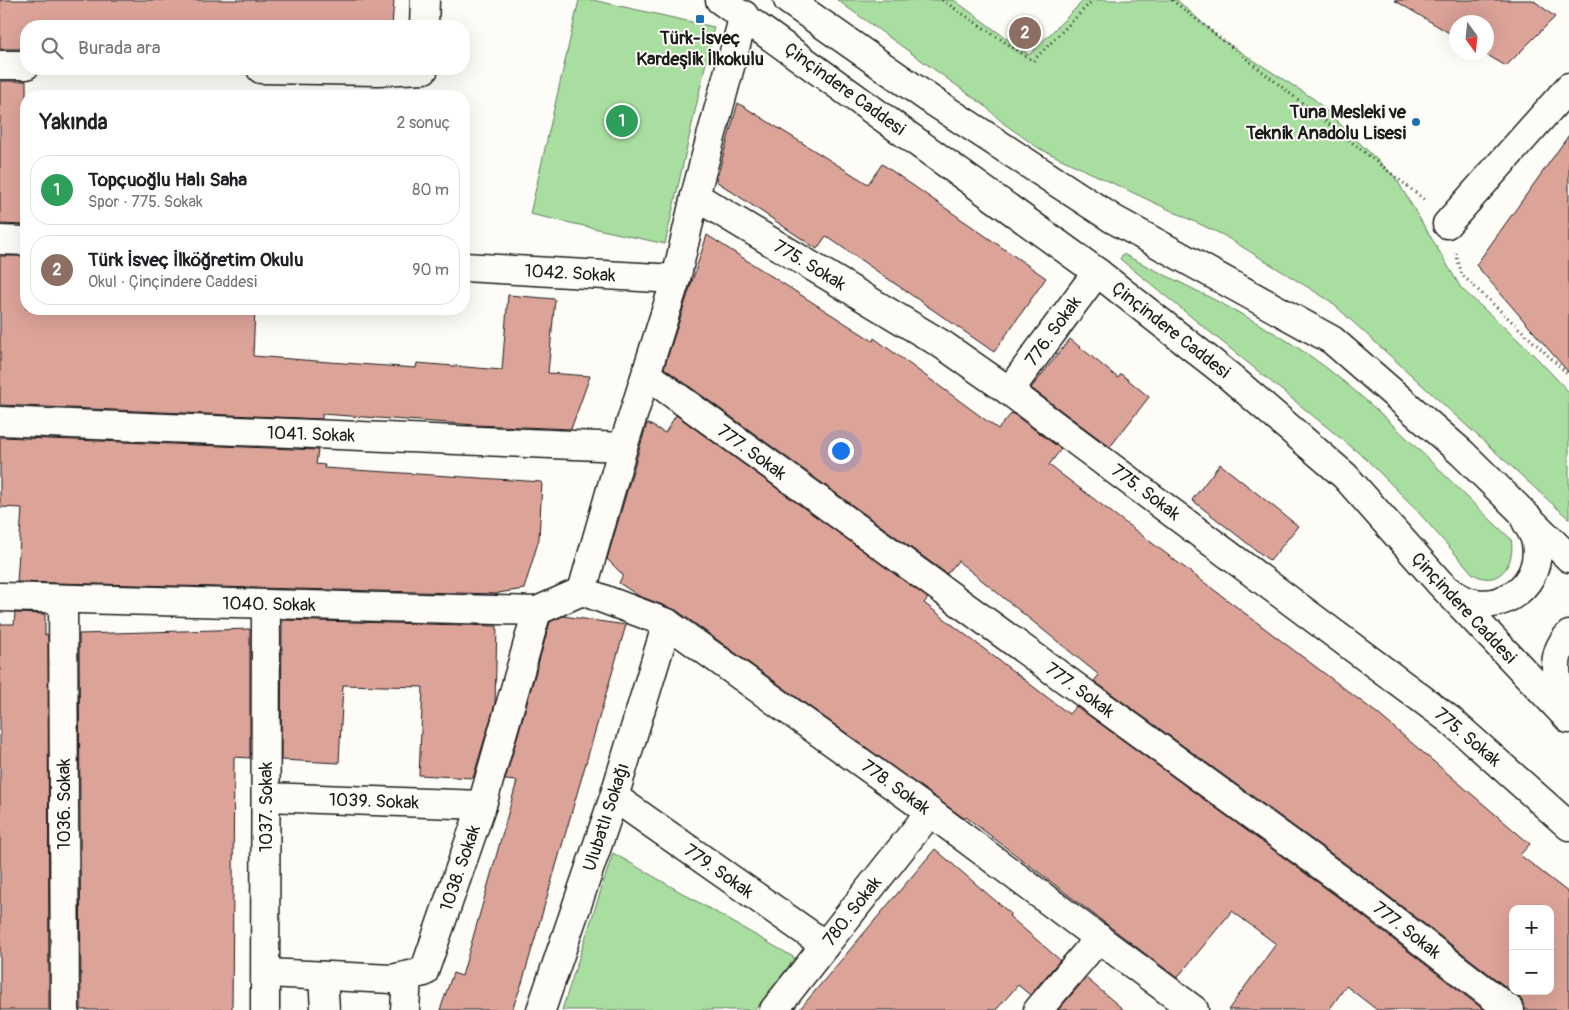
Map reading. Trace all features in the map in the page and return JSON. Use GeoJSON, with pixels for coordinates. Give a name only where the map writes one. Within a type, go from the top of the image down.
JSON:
{"type":"FeatureCollection","features":[{"type":"Feature","properties":{"kind":"street"},"geometry":{"type":"LineString","coordinates":[[424,20],[425,0]]}},
{"type":"Feature","properties":{"kind":"street","name":"Çinçindere Caddesi"},"geometry":{"type":"LineString","coordinates":[[720,0],[744,15],[1097,272],[1229,376],[1345,476],[1438,581],[1568,717]]}},
{"type":"Feature","properties":{"kind":"street"},"geometry":{"type":"LineString","coordinates":[[788,0],[931,100],[1113,219],[1332,340],[1462,453],[1569,558]]}},
{"type":"Feature","properties":{"kind":"street"},"geometry":{"type":"LineString","coordinates":[[537,611],[582,591],[623,447],[676,279],[695,196],[744,15]]}},
{"type":"Feature","properties":{"kind":"street"},"geometry":{"type":"LineString","coordinates":[[0,65],[20,65]]}},
{"type":"Feature","properties":{"kind":"street"},"geometry":{"type":"LineString","coordinates":[[1447,224],[1569,87]]}},
{"type":"Feature","properties":{"kind":"street","name":"775. Sokak"},"geometry":{"type":"LineString","coordinates":[[695,196],[943,345],[1009,391],[1450,720],[1569,826]]}},
{"type":"Feature","properties":{"kind":"street"},"geometry":{"type":"LineString","coordinates":[[0,240],[20,241]]}},
{"type":"Feature","properties":{"kind":"street","name":"1042. Sokak"},"geometry":{"type":"LineString","coordinates":[[470,267],[676,279]]}},
{"type":"Feature","properties":{"kind":"street","name":"776. Sokak"},"geometry":{"type":"LineString","coordinates":[[1009,391],[1097,272]]}},
{"type":"Feature","properties":{"kind":"street","name":"777. Sokak"},"geometry":{"type":"LineString","coordinates":[[646,375],[1358,893],[1510,1010]]}},
{"type":"Feature","properties":{"kind":"street","name":"1041. Sokak"},"geometry":{"type":"LineString","coordinates":[[0,421],[623,447]]}},
{"type":"Feature","properties":{"kind":"street"},"geometry":{"type":"LineString","coordinates":[[1438,581],[1456,596],[1478,603],[1497,602],[1515,596],[1530,581],[1535,564],[1536,543],[1523,514]]}},
{"type":"Feature","properties":{"kind":"street","name":"778. Sokak"},"geometry":{"type":"LineString","coordinates":[[582,591],[667,623],[930,812],[1194,1010]]}},
{"type":"Feature","properties":{"kind":"street","name":"1040. Sokak"},"geometry":{"type":"LineString","coordinates":[[0,598],[537,611]]}},
{"type":"Feature","properties":{"kind":"street","name":"1036. Sokak"},"geometry":{"type":"LineString","coordinates":[[63,599],[65,1010]]}},
{"type":"Feature","properties":{"kind":"street","name":"1037. Sokak"},"geometry":{"type":"LineString","coordinates":[[265,1010],[266,604]]}},
{"type":"Feature","properties":{"kind":"street","name":"1038. Sokak"},"geometry":{"type":"LineString","coordinates":[[266,973],[392,979],[424,972],[482,805],[537,611]]}},
{"type":"Feature","properties":{"kind":"street","name":"Ulubatlı Sokağı"},"geometry":{"type":"LineString","coordinates":[[542,1010],[614,797],[667,623]]}},
{"type":"Feature","properties":{"kind":"street"},"geometry":{"type":"LineString","coordinates":[[1568,717],[1557,681],[1555,661],[1562,641],[1569,634]]}},
{"type":"Feature","properties":{"kind":"street","name":"1039. Sokak"},"geometry":{"type":"LineString","coordinates":[[266,797],[482,805]]}},
{"type":"Feature","properties":{"kind":"street","name":"779. Sokak"},"geometry":{"type":"LineString","coordinates":[[614,797],[825,946]]}},
{"type":"Feature","properties":{"kind":"street","name":"780. Sokak"},"geometry":{"type":"LineString","coordinates":[[774,1010],[930,812]]}},
{"type":"Feature","properties":{"kind":"street"},"geometry":{"type":"LineString","coordinates":[[1038,1010],[1099,938]]}},
{"type":"Feature","properties":{"kind":"street"},"geometry":{"type":"LineString","coordinates":[[323,976],[325,1010]]}},
{"type":"Feature","properties":{"kind":"street"},"geometry":{"type":"LineString","coordinates":[[405,1010],[407,976]]}},
{"type":"Feature","properties":{"kind":"path"},"geometry":{"type":"LineString","coordinates":[[942,0],[1033,61],[1093,0]]}},
{"type":"Feature","properties":{"kind":"path"},"geometry":{"type":"LineString","coordinates":[[1172,0],[1421,196],[1447,224],[1462,275],[1569,375]]}},
{"type":"Feature","properties":{"kind":"green space"},"geometry":{"type":"Polygon","coordinates":[[[579,0],[593,0],[714,27],[665,244],[530,214],[579,0]]]}},
{"type":"Feature","properties":{"kind":"green space"},"geometry":{"type":"Polygon","coordinates":[[[837,0],[954,0],[1029,55],[1084,0],[1177,0],[1219,38],[1314,99],[1395,177],[1461,288],[1530,351],[1569,392],[1569,519],[1330,301],[1223,235],[1040,149],[1003,123],[984,105],[837,0]]]}},
{"type":"Feature","properties":{"kind":"green space"},"geometry":{"type":"Polygon","coordinates":[[[1123,254],[1254,321],[1280,336],[1328,369],[1399,430],[1511,539],[1511,557],[1504,571],[1498,576],[1491,578],[1482,578],[1473,574],[1411,504],[1365,458],[1120,259],[1123,254]]]}},
{"type":"Feature","properties":{"kind":"green space"},"geometry":{"type":"Polygon","coordinates":[[[613,853],[795,958],[755,1010],[562,1010],[613,853]]]}},
{"type":"Feature","properties":{"kind":"building"},"geometry":{"type":"Polygon","coordinates":[[[0,0],[394,0],[392,20],[20,20],[20,49],[0,49],[0,0]]]}},
{"type":"Feature","properties":{"kind":"building"},"geometry":{"type":"Polygon","coordinates":[[[1394,0],[1533,0],[1555,17],[1506,66],[1494,59],[1494,15],[1449,15],[1449,33],[1394,0]]]}},
{"type":"Feature","properties":{"kind":"building"},"geometry":{"type":"Polygon","coordinates":[[[0,81],[26,81],[26,90],[20,90],[20,225],[0,224],[0,81]]]}},
{"type":"Feature","properties":{"kind":"building"},"geometry":{"type":"Polygon","coordinates":[[[738,103],[868,184],[882,164],[1046,278],[994,352],[826,236],[817,249],[716,181],[738,103]]]}},
{"type":"Feature","properties":{"kind":"building"},"geometry":{"type":"Polygon","coordinates":[[[1569,135],[1569,373],[1476,265],[1569,135]]]}},
{"type":"Feature","properties":{"kind":"building"},"geometry":{"type":"Polygon","coordinates":[[[707,235],[873,341],[874,338],[998,429],[1012,413],[1061,449],[1049,465],[1378,714],[1530,844],[1520,855],[1569,893],[1569,1010],[1525,1010],[1520,998],[1516,995],[1554,995],[1554,905],[1509,905],[1509,989],[1369,881],[1094,681],[1099,675],[958,561],[947,574],[664,368],[707,235]]]}},
{"type":"Feature","properties":{"kind":"building"},"geometry":{"type":"Polygon","coordinates":[[[0,256],[20,256],[20,315],[255,315],[253,356],[329,362],[416,368],[417,363],[502,370],[508,295],[555,299],[548,373],[590,376],[571,429],[476,425],[322,414],[322,419],[0,405],[0,256]]]}},
{"type":"Feature","properties":{"kind":"building"},"geometry":{"type":"Polygon","coordinates":[[[1070,339],[1118,378],[1121,374],[1149,397],[1110,447],[1031,388],[1070,339]]]}},
{"type":"Feature","properties":{"kind":"building"},"geometry":{"type":"Polygon","coordinates":[[[676,415],[928,598],[924,603],[1069,714],[1076,706],[1350,906],[1484,1010],[1377,1010],[1346,986],[1329,1010],[1228,1010],[1276,944],[1232,911],[1177,978],[966,817],[965,819],[676,610],[639,596],[619,583],[623,575],[607,559],[647,423],[665,433],[676,415]]]}},
{"type":"Feature","properties":{"kind":"building"},"geometry":{"type":"Polygon","coordinates":[[[0,437],[318,450],[316,464],[325,465],[324,468],[542,482],[539,539],[524,589],[498,594],[17,582],[22,508],[0,507],[0,437]]]}},
{"type":"Feature","properties":{"kind":"building"},"geometry":{"type":"Polygon","coordinates":[[[1220,464],[1298,526],[1270,561],[1192,500],[1220,464]]]}},
{"type":"Feature","properties":{"kind":"building"},"geometry":{"type":"Polygon","coordinates":[[[15,613],[45,614],[45,635],[48,635],[49,1010],[0,1010],[0,624],[14,624],[15,613]]]}},
{"type":"Feature","properties":{"kind":"building"},"geometry":{"type":"Polygon","coordinates":[[[563,616],[626,625],[522,983],[512,1010],[440,1010],[453,973],[462,976],[517,781],[505,780],[550,622],[563,616]]]}},
{"type":"Feature","properties":{"kind":"building"},"geometry":{"type":"Polygon","coordinates":[[[282,620],[497,626],[495,704],[473,778],[419,775],[423,687],[343,685],[339,763],[281,760],[282,620]]]}},
{"type":"Feature","properties":{"kind":"building"},"geometry":{"type":"Polygon","coordinates":[[[250,629],[250,758],[234,757],[232,1010],[81,1010],[79,634],[250,629]]]}},
{"type":"Feature","properties":{"kind":"building"},"geometry":{"type":"Polygon","coordinates":[[[935,849],[1011,914],[1009,916],[1060,960],[1030,995],[1018,985],[996,1010],[799,1010],[935,849]]]}},
{"type":"Feature","properties":{"kind":"building"},"geometry":{"type":"Polygon","coordinates":[[[1086,978],[1124,1010],[1058,1010],[1086,978]]]}},
{"type":"Feature","properties":{"kind":"place","name":"Türk-İsveç Kardeşlik İlkokulu"},"geometry":{"type":"Point","coordinates":[700,19]}},
{"type":"Feature","properties":{"kind":"place","name":"Türk İsveç İlköğretim Okulu"},"geometry":{"type":"Point","coordinates":[1025,33]}},
{"type":"Feature","properties":{"kind":"place","name":"Topçuoğlu Halı Saha"},"geometry":{"type":"Point","coordinates":[622,121]}},
{"type":"Feature","properties":{"kind":"place","name":"Tuna Mesleki ve Teknik Anadolu Lisesi"},"geometry":{"type":"Point","coordinates":[1416,122]}}]}
